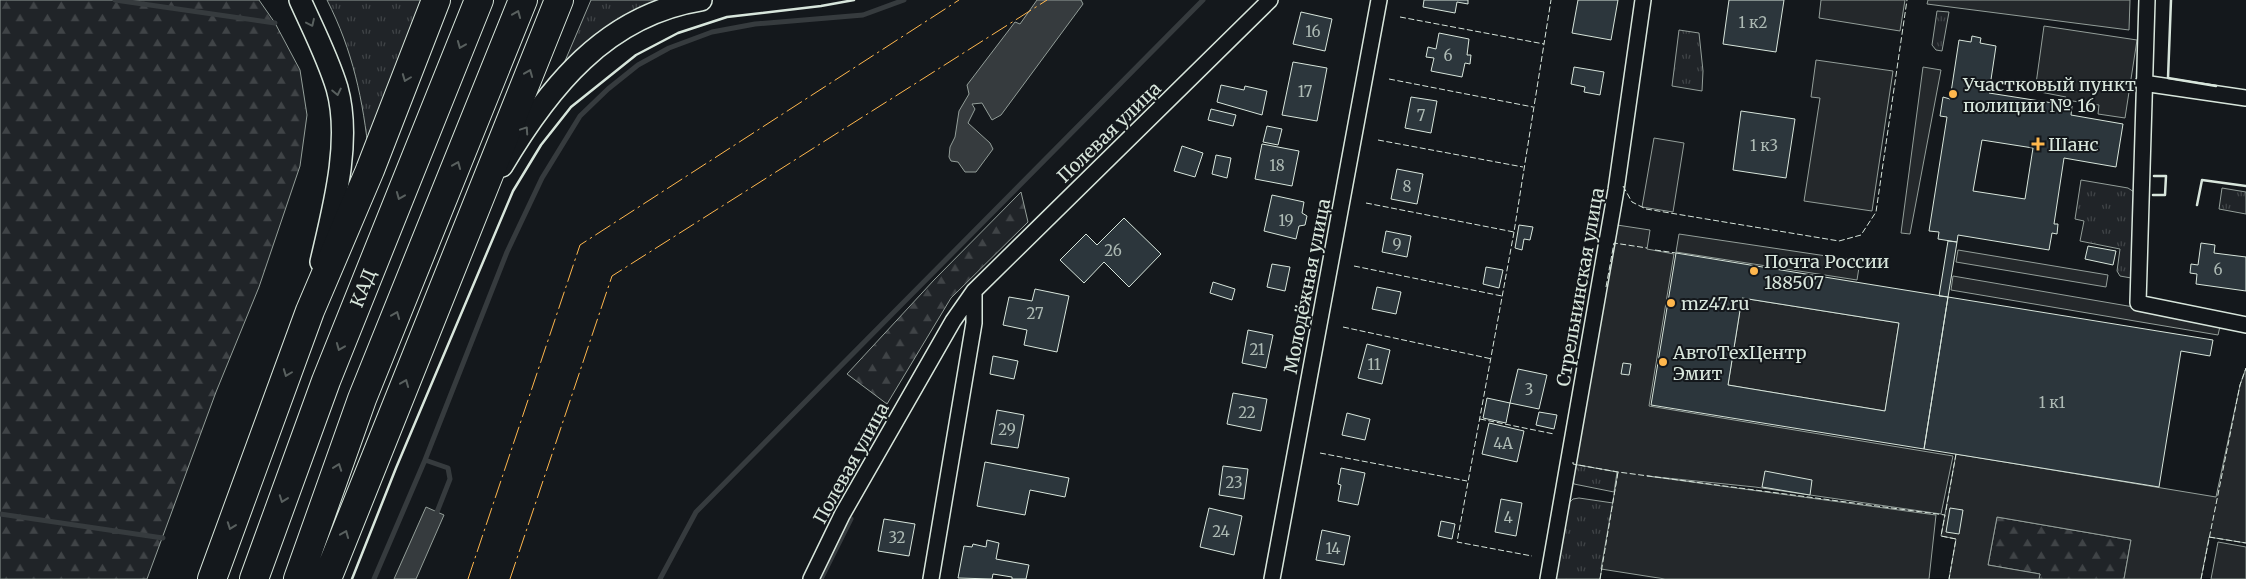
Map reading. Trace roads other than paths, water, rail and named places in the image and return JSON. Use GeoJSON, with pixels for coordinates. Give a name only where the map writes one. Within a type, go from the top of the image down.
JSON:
{"type":"FeatureCollection","features":[{"type":"Feature","properties":{"kind":"highway"},"geometry":{"type":"LineString","coordinates":[[212,579],[310,311],[370,170],[436,0]]}},
{"type":"Feature","properties":{"kind":"highway","name":"КАД"},"geometry":{"type":"LineString","coordinates":[[254,579],[326,381],[479,0]]}},
{"type":"Feature","properties":{"kind":"highway"},"geometry":{"type":"LineString","coordinates":[[298,579],[362,399],[523,0]]}},
{"type":"Feature","properties":{"kind":"highway"},"geometry":{"type":"LineString","coordinates":[[327,579],[559,0]]}},
{"type":"Feature","properties":{"kind":"main road"},"geometry":{"type":"LineString","coordinates":[[300,0],[321,46],[337,90],[342,131],[337,196],[310,311]]}},
{"type":"Feature","properties":{"kind":"main road"},"geometry":{"type":"LineString","coordinates":[[472,216],[547,98],[562,79],[598,45],[642,18],[681,3],[701,0]]}},
{"type":"Feature","properties":{"kind":"street","name":"Полевая улица"},"geometry":{"type":"LineString","coordinates":[[811,579],[842,514],[953,321],[974,291],[1270,0]]}},
{"type":"Feature","properties":{"kind":"street","name":"Молодёжная улица"},"geometry":{"type":"LineString","coordinates":[[1272,579],[1379,0]]}},
{"type":"Feature","properties":{"kind":"street","name":"Стрельнинская улица"},"geometry":{"type":"LineString","coordinates":[[1548,579],[1616,190],[1643,0]]}},
{"type":"Feature","properties":{"kind":"street"},"geometry":{"type":"LineString","coordinates":[[2147,0],[2143,83],[2138,303],[2246,325]]}},
{"type":"Feature","properties":{"kind":"street"},"geometry":{"type":"LineString","coordinates":[[2143,83],[2246,98]]}},
{"type":"Feature","properties":{"kind":"street"},"geometry":{"type":"LineString","coordinates":[[931,579],[974,323],[974,291]]}},
{"type":"Feature","properties":{"kind":"waterway"},"geometry":{"type":"LineString","coordinates":[[115,0],[275,23]]}},
{"type":"Feature","properties":{"kind":"waterway"},"geometry":{"type":"LineString","coordinates":[[425,460],[507,252],[542,178],[580,116],[608,89],[638,65],[669,48],[712,32],[755,24],[863,15],[904,0]]}},
{"type":"Feature","properties":{"kind":"waterway"},"geometry":{"type":"LineString","coordinates":[[660,579],[696,512],[1203,0]]}},
{"type":"Feature","properties":{"kind":"waterway"},"geometry":{"type":"LineString","coordinates":[[374,579],[425,460],[448,468],[450,479],[437,512]]}},
{"type":"Feature","properties":{"kind":"waterway"},"geometry":{"type":"LineString","coordinates":[[0,514],[163,538]]}},
{"type":"Feature","properties":{"kind":"waterway"},"geometry":{"type":"LineString","coordinates":[[821,579],[851,519]]}},
{"type":"Feature","properties":{"kind":"place","name":"Участковый пункт полиции № 16"},"geometry":{"type":"Point","coordinates":[1953,94]}},
{"type":"Feature","properties":{"kind":"place","name":"Шанс"},"geometry":{"type":"Point","coordinates":[2038,144]}},
{"type":"Feature","properties":{"kind":"place","name":"Почта России 188507"},"geometry":{"type":"Point","coordinates":[1754,271]}},
{"type":"Feature","properties":{"kind":"place","name":"mz47.ru"},"geometry":{"type":"Point","coordinates":[1671,303]}},
{"type":"Feature","properties":{"kind":"place","name":"АвтоТехЦентр Эмит"},"geometry":{"type":"Point","coordinates":[1663,362]}}]}
